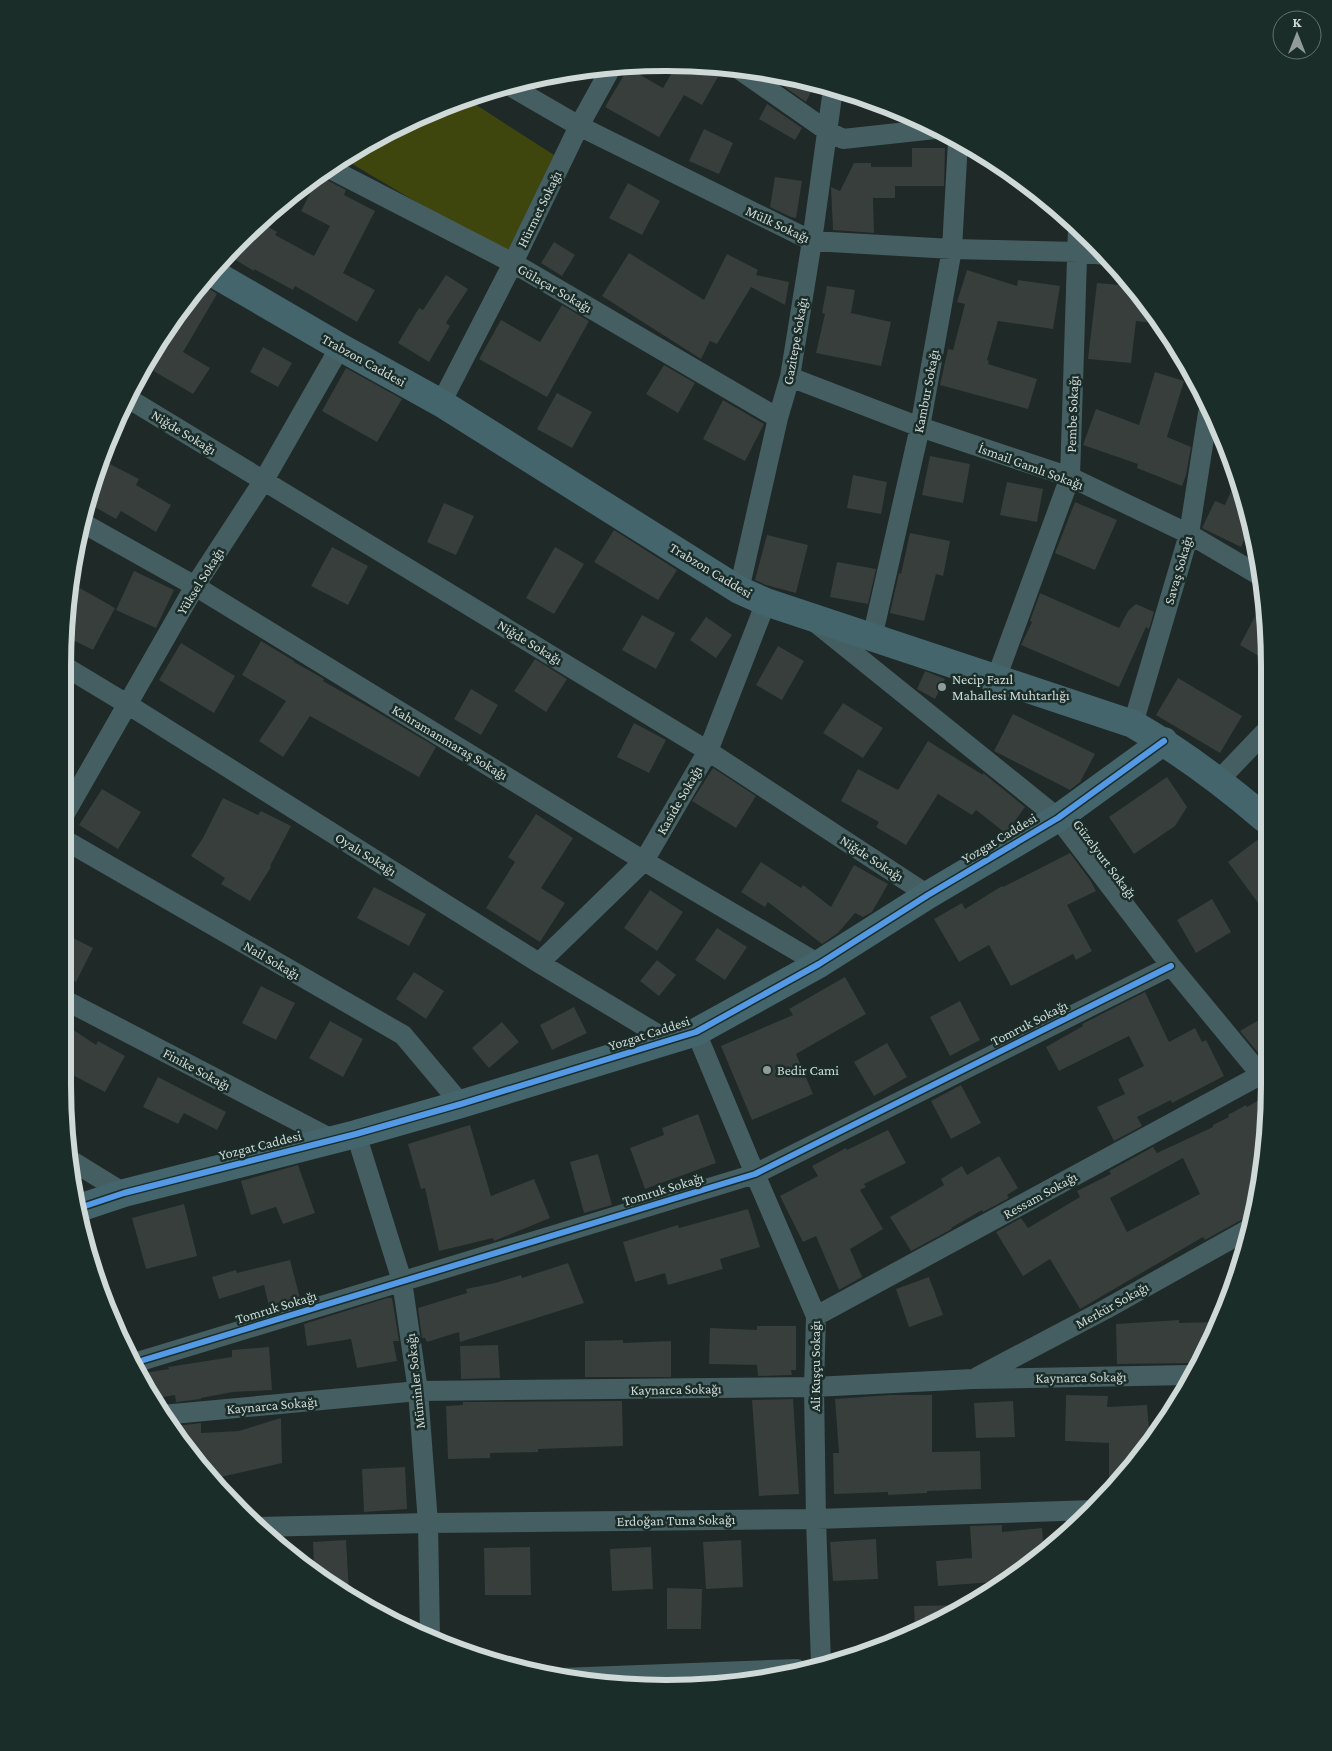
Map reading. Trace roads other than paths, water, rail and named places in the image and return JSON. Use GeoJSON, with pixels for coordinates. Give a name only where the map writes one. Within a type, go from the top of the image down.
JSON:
{"type":"FeatureCollection","features":[{"type":"Feature","properties":{"kind":"main road","name":"Trabzon Caddesi"},"geometry":{"type":"LineString","coordinates":[[217,276],[340,348],[441,403],[739,590],[766,602],[1133,724],[1164,742],[1219,780],[1261,815]]}},
{"type":"Feature","properties":{"kind":"main road","name":"Yozgat Caddesi"},"geometry":{"type":"LineString","coordinates":[[84,1206],[124,1193],[344,1137],[461,1104],[696,1032],[819,964],[928,895],[1058,818],[1164,742]]}},
{"type":"Feature","properties":{"kind":"street","name":"Hürmet Sokağı"},"geometry":{"type":"LineString","coordinates":[[441,403],[513,263],[579,126],[607,75]]}},
{"type":"Feature","properties":{"kind":"street"},"geometry":{"type":"LineString","coordinates":[[750,77],[826,130],[843,139],[923,130]]}},
{"type":"Feature","properties":{"kind":"street","name":"Mülk Sokağı"},"geometry":{"type":"LineString","coordinates":[[518,91],[579,126],[812,241],[952,249],[1095,254]]}},
{"type":"Feature","properties":{"kind":"street","name":"Gazitepe Sokağı"},"geometry":{"type":"LineString","coordinates":[[739,590],[778,418],[790,377],[812,241],[832,96]]}},
{"type":"Feature","properties":{"kind":"street","name":"Kambur Sokağı"},"geometry":{"type":"LineString","coordinates":[[872,638],[920,427],[952,249],[958,148]]}},
{"type":"Feature","properties":{"kind":"street","name":"Gülaçar Sokağı"},"geometry":{"type":"LineString","coordinates":[[335,171],[513,263],[778,418]]}},
{"type":"Feature","properties":{"kind":"street","name":"Pembe Sokağı"},"geometry":{"type":"LineString","coordinates":[[996,678],[1070,477],[1078,237]]}},
{"type":"Feature","properties":{"kind":"street","name":"Yüksel Sokağı"},"geometry":{"type":"LineString","coordinates":[[71,803],[195,586],[264,480],[340,348]]}},
{"type":"Feature","properties":{"kind":"street","name":"İsmail Gamlı Sokağı"},"geometry":{"type":"LineString","coordinates":[[790,377],[920,427],[1070,477],[1189,534],[1253,572]]}},
{"type":"Feature","properties":{"kind":"street","name":"Niğde Sokağı"},"geometry":{"type":"LineString","coordinates":[[134,402],[708,751],[928,895]]}},
{"type":"Feature","properties":{"kind":"street","name":"Savaş Sokağı"},"geometry":{"type":"LineString","coordinates":[[1133,724],[1189,534],[1207,420]]}},
{"type":"Feature","properties":{"kind":"street","name":"Kahramanmaraş Sokağı"},"geometry":{"type":"LineString","coordinates":[[89,526],[195,586],[644,861],[819,964]]}},
{"type":"Feature","properties":{"kind":"street","name":"Kaside Sokağı"},"geometry":{"type":"LineString","coordinates":[[539,963],[644,861],[708,751],[766,602]]}},
{"type":"Feature","properties":{"kind":"street","name":"Güzelyurt Sokağı"},"geometry":{"type":"LineString","coordinates":[[805,614],[1058,818],[1171,966],[1261,1073]]}},
{"type":"Feature","properties":{"kind":"street","name":"Oyalı Sokağı"},"geometry":{"type":"LineString","coordinates":[[71,670],[539,963],[669,1041]]}},
{"type":"Feature","properties":{"kind":"street"},"geometry":{"type":"LineString","coordinates":[[1219,780],[1261,736]]}},
{"type":"Feature","properties":{"kind":"street","name":"Nail Sokağı"},"geometry":{"type":"LineString","coordinates":[[71,844],[403,1035],[461,1104]]}},
{"type":"Feature","properties":{"kind":"street","name":"Tomruk Sokağı"},"geometry":{"type":"LineString","coordinates":[[140,1362],[755,1174],[1171,966]]}},
{"type":"Feature","properties":{"kind":"street","name":"Finike Sokağı"},"geometry":{"type":"LineString","coordinates":[[71,1003],[344,1137]]}},
{"type":"Feature","properties":{"kind":"street","name":"Ali Kuşçu Sokağı"},"geometry":{"type":"LineString","coordinates":[[696,1032],[816,1316],[814,1387],[821,1659]]}},
{"type":"Feature","properties":{"kind":"street","name":"Ressam Sokağı"},"geometry":{"type":"LineString","coordinates":[[816,1316],[1261,1075]]}},
{"type":"Feature","properties":{"kind":"street","name":"Müminler Sokağı"},"geometry":{"type":"LineString","coordinates":[[344,1137],[402,1281],[418,1391],[428,1523],[430,1630]]}},
{"type":"Feature","properties":{"kind":"street"},"geometry":{"type":"LineString","coordinates":[[76,1164],[124,1193]]}},
{"type":"Feature","properties":{"kind":"street","name":"Merkür Sokağı"},"geometry":{"type":"LineString","coordinates":[[973,1379],[1106,1309],[1241,1233]]}},
{"type":"Feature","properties":{"kind":"street","name":"Kaynarca Sokağı"},"geometry":{"type":"LineString","coordinates":[[171,1414],[418,1391],[814,1387],[973,1379],[1185,1375]]}},
{"type":"Feature","properties":{"kind":"street","name":"Erdoğan Tuna Sokağı"},"geometry":{"type":"LineString","coordinates":[[268,1527],[816,1519],[1082,1510]]}},
{"type":"Feature","properties":{"kind":"street"},"geometry":{"type":"LineString","coordinates":[[605,1676],[771,1670]]}},
{"type":"Feature","properties":{"kind":"place","name":"Necip Fazıl Mahallesi Muhtarlığı"},"geometry":{"type":"Point","coordinates":[942,687]}},
{"type":"Feature","properties":{"kind":"place","name":"Bedir Cami"},"geometry":{"type":"Point","coordinates":[767,1070]}}]}
